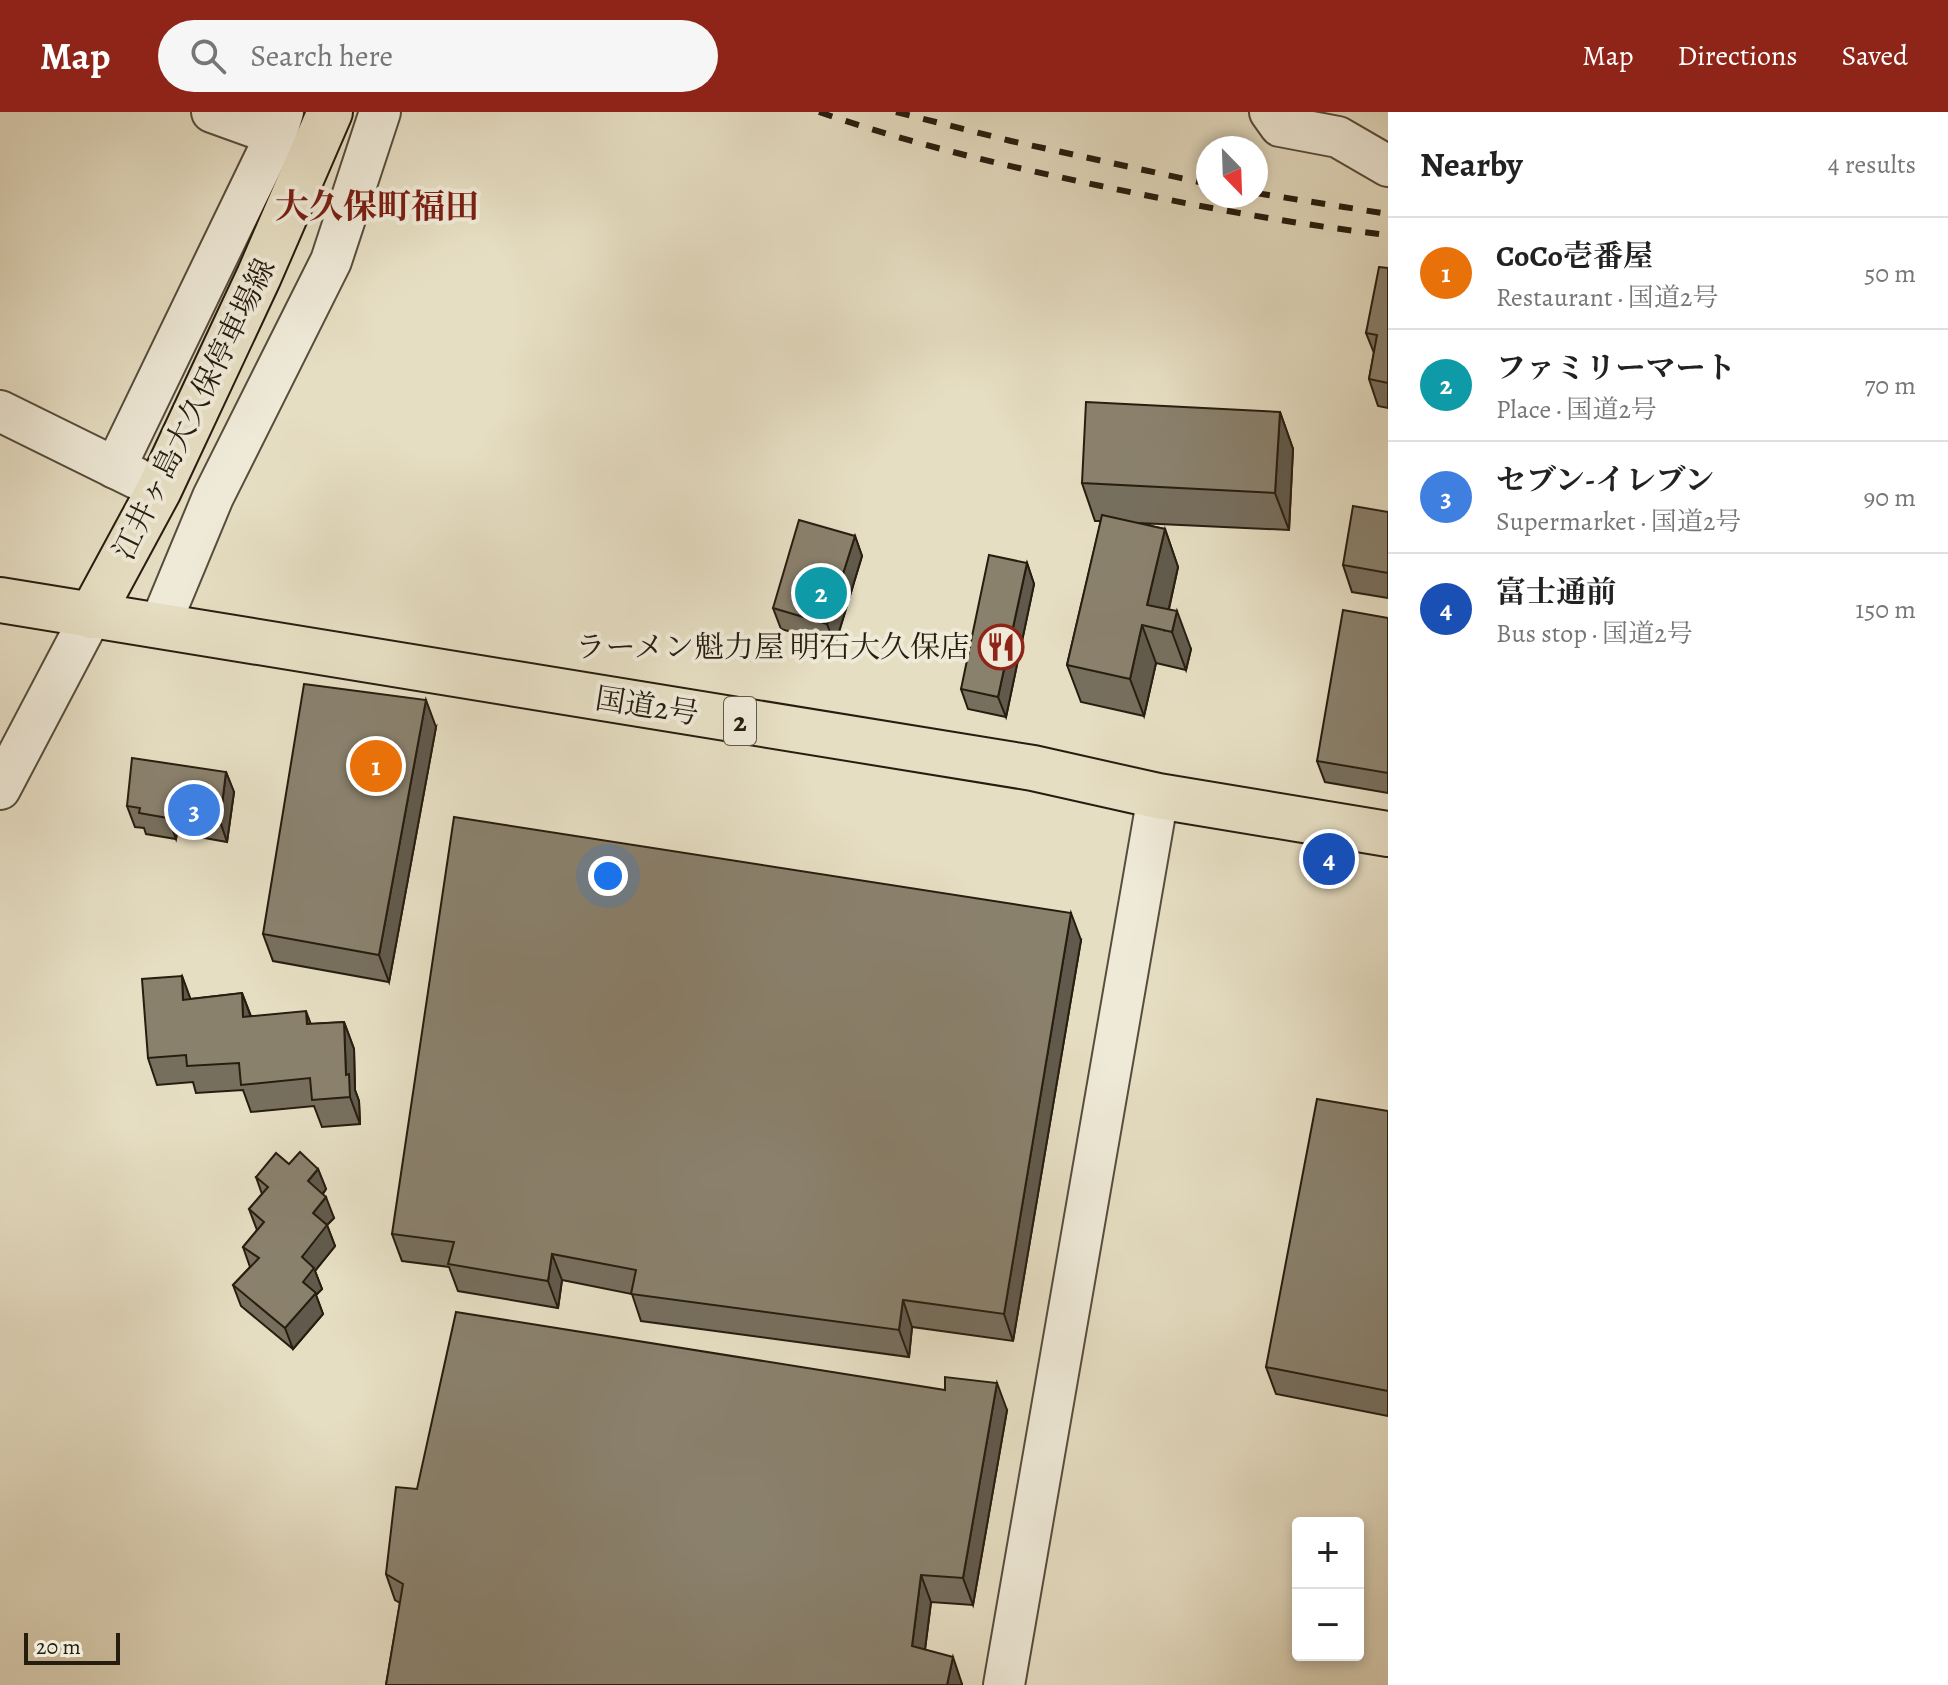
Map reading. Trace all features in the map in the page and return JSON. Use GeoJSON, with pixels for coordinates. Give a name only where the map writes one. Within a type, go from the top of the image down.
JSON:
{"type":"FeatureCollection","features":[{"type":"Feature","properties":{"kind":"main road","name":"江井ヶ島大久保停車場線"},"geometry":{"type":"LineString","coordinates":[[91,616],[159,490],[259,276],[330,112]]}},
{"type":"Feature","properties":{"kind":"main road","name":"国道2号"},"geometry":{"type":"LineString","coordinates":[[0,600],[1033,768],[1158,796],[1388,834]]}},
{"type":"Feature","properties":{"kind":"street"},"geometry":{"type":"LineString","coordinates":[[115,468],[280,124],[212,112]]}},
{"type":"Feature","properties":{"kind":"street"},"geometry":{"type":"LineString","coordinates":[[159,627],[213,497],[331,261],[380,112]]}},
{"type":"Feature","properties":{"kind":"street"},"geometry":{"type":"LineString","coordinates":[[1270,112],[1280,126],[1338,137],[1388,166]]}},
{"type":"Feature","properties":{"kind":"street"},"geometry":{"type":"LineString","coordinates":[[0,411],[159,490]]}},
{"type":"Feature","properties":{"kind":"street"},"geometry":{"type":"LineString","coordinates":[[0,789],[91,616]]}},
{"type":"Feature","properties":{"kind":"street"},"geometry":{"type":"LineString","coordinates":[[1004,1685],[1158,796]]}},
{"type":"Feature","properties":{"kind":"building"},"geometry":{"type":"Polygon","coordinates":[[[1379,267],[1388,268],[1388,383],[1369,379],[1377,335],[1366,333],[1379,267]]]}},
{"type":"Feature","properties":{"kind":"building"},"geometry":{"type":"Polygon","coordinates":[[[1086,402],[1280,412],[1275,493],[1082,483],[1086,402]]]}},
{"type":"Feature","properties":{"kind":"building"},"geometry":{"type":"Polygon","coordinates":[[[1353,506],[1388,512],[1388,573],[1343,565],[1353,506]]]}},
{"type":"Feature","properties":{"kind":"building"},"geometry":{"type":"Polygon","coordinates":[[[1102,515],[1165,529],[1147,605],[1177,611],[1172,632],[1142,625],[1130,679],[1067,665],[1102,515]]]}},
{"type":"Feature","properties":{"kind":"building"},"geometry":{"type":"Polygon","coordinates":[[[799,520],[855,536],[827,624],[773,608],[799,520]]]}},
{"type":"Feature","properties":{"kind":"building"},"geometry":{"type":"Polygon","coordinates":[[[989,555],[1027,563],[998,697],[961,689],[989,555]]]}},
{"type":"Feature","properties":{"kind":"building"},"geometry":{"type":"Polygon","coordinates":[[[1343,610],[1388,618],[1388,773],[1317,761],[1343,610]]]}},
{"type":"Feature","properties":{"kind":"building"},"geometry":{"type":"Polygon","coordinates":[[[304,684],[426,700],[379,955],[263,934],[304,684]]]}},
{"type":"Feature","properties":{"kind":"building"},"geometry":{"type":"Polygon","coordinates":[[[132,758],[226,772],[220,821],[170,812],[168,818],[139,813],[140,808],[127,806],[132,758]]]}},
{"type":"Feature","properties":{"kind":"building"},"geometry":{"type":"Polygon","coordinates":[[[454,817],[1071,913],[1004,1314],[903,1300],[899,1330],[631,1294],[636,1270],[552,1254],[548,1281],[448,1264],[454,1242],[392,1234],[454,817]]]}},
{"type":"Feature","properties":{"kind":"building"},"geometry":{"type":"Polygon","coordinates":[[[182,976],[183,1000],[242,993],[243,1017],[306,1011],[307,1024],[344,1022],[350,1097],[312,1100],[310,1078],[241,1085],[239,1063],[187,1066],[186,1055],[148,1058],[142,979],[182,976]]]}},
{"type":"Feature","properties":{"kind":"building"},"geometry":{"type":"Polygon","coordinates":[[[1317,1099],[1388,1111],[1388,1391],[1266,1367],[1317,1099]]]}},
{"type":"Feature","properties":{"kind":"building"},"geometry":{"type":"Polygon","coordinates":[[[300,1152],[318,1169],[308,1181],[326,1197],[313,1213],[327,1225],[302,1257],[314,1268],[303,1282],[316,1293],[285,1328],[233,1285],[259,1258],[243,1247],[264,1222],[249,1209],[268,1187],[256,1177],[276,1153],[289,1164],[300,1152]]]}},
{"type":"Feature","properties":{"kind":"building"},"geometry":{"type":"Polygon","coordinates":[[[456,1312],[945,1390],[945,1377],[997,1383],[963,1578],[921,1575],[912,1646],[953,1657],[947,1685],[386,1685],[403,1584],[386,1574],[396,1487],[417,1489],[456,1312]]]}},
{"type":"Feature","properties":{"kind":"railway"},"geometry":{"type":"LineString","coordinates":[[819,112],[924,144],[1065,178],[1244,214],[1388,235]]}},
{"type":"Feature","properties":{"kind":"railway"},"geometry":{"type":"LineString","coordinates":[[896,112],[1196,181]]}},
{"type":"Feature","properties":{"kind":"railway"},"geometry":{"type":"LineString","coordinates":[[1268,195],[1388,214]]}},
{"type":"Feature","properties":{"kind":"place","name":"ファミリーマート"},"geometry":{"type":"Point","coordinates":[821,593]}},
{"type":"Feature","properties":{"kind":"place","name":"ラーメン魁力屋 明石大久保店"},"geometry":{"type":"Point","coordinates":[1001,647]}},
{"type":"Feature","properties":{"kind":"place","name":"CoCo壱番屋"},"geometry":{"type":"Point","coordinates":[376,766]}},
{"type":"Feature","properties":{"kind":"place","name":"セブン-イレブン"},"geometry":{"type":"Point","coordinates":[194,810]}},
{"type":"Feature","properties":{"kind":"place","name":"富士通前"},"geometry":{"type":"Point","coordinates":[1329,859]}},
{"type":"Feature","properties":{"kind":"district","name":"大久保町福田"},"geometry":{"type":"Point","coordinates":[377,206]}}]}
